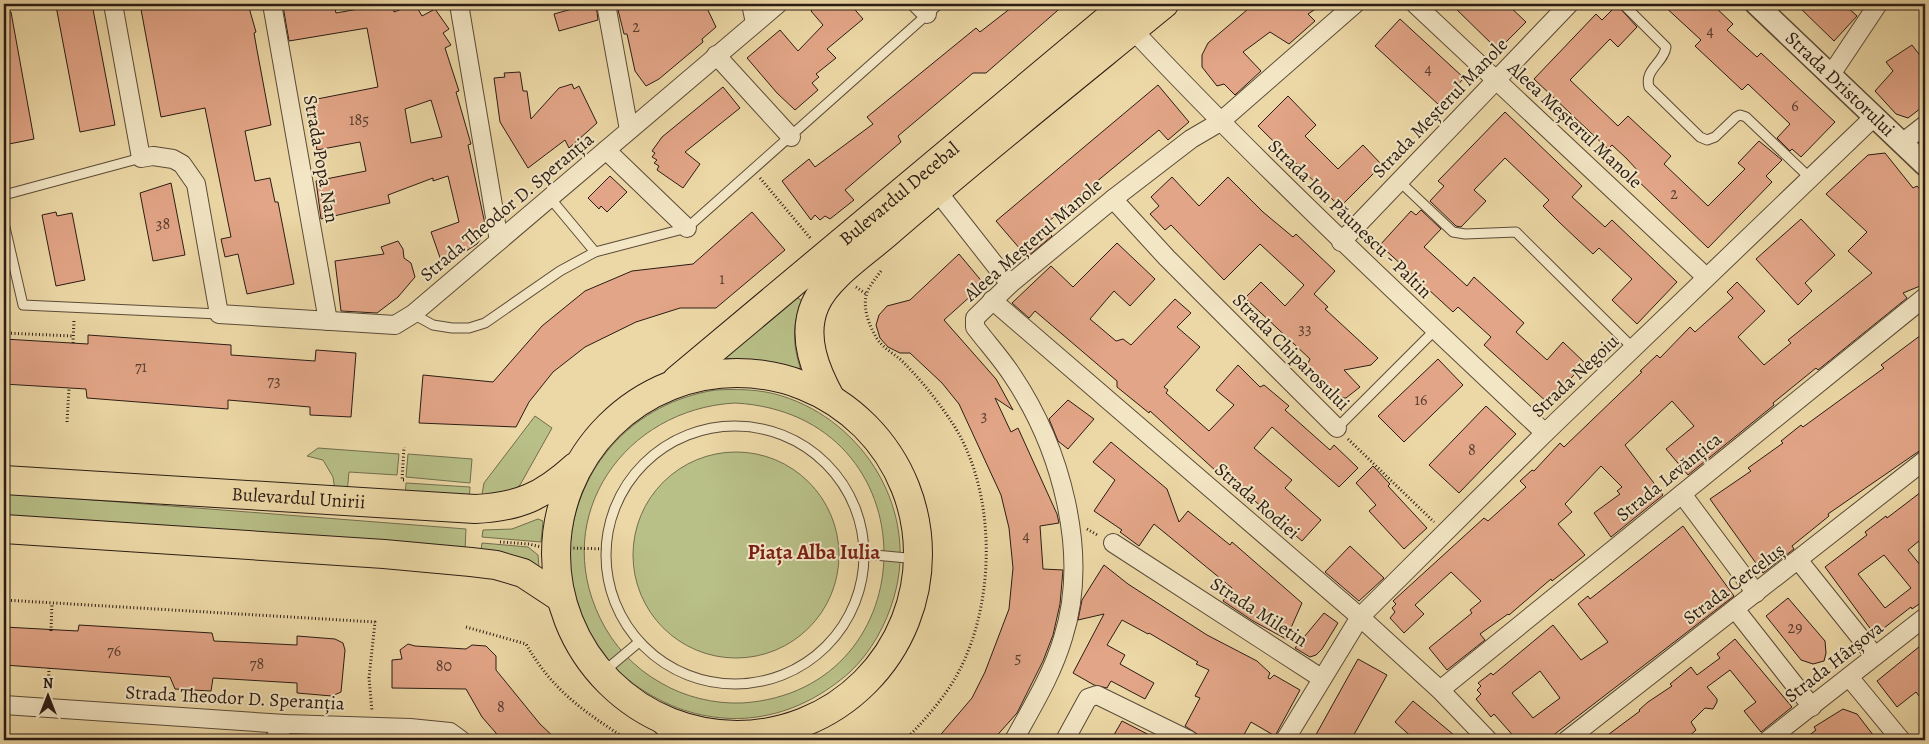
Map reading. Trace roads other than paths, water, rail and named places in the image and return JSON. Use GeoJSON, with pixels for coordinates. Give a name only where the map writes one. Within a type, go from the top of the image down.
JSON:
{"type":"FeatureCollection","features":[{"type":"Feature","properties":{"kind":"main road","name":"Bulevardul Decebal"},"geometry":{"type":"LineString","coordinates":[[672,384],[1125,11],[1164,4]]}},
{"type":"Feature","properties":{"kind":"main road","name":"Bulevardul Decebal"},"geometry":{"type":"LineString","coordinates":[[831,399],[818,376],[813,358],[810,331],[814,307],[828,285],[937,191],[1125,11]]}},
{"type":"Feature","properties":{"kind":"main road"},"geometry":{"type":"LineString","coordinates":[[712,374],[753,374],[789,380],[831,399],[868,429],[896,467],[913,511],[918,559],[914,591],[897,638],[879,666],[860,686],[835,706],[786,734],[719,734],[680,726],[654,714],[623,695],[601,674],[578,642],[561,598],[556,567],[556,535],[566,491],[580,462],[599,436],[621,414],[648,396],[672,384],[712,374]]}},
{"type":"Feature","properties":{"kind":"main road","name":"Bulevardul Unirii"},"geometry":{"type":"LineString","coordinates":[[4,480],[475,509],[508,507],[521,503],[550,488],[580,462]]}},
{"type":"Feature","properties":{"kind":"main road"},"geometry":{"type":"LineString","coordinates":[[4,529],[384,554],[479,563],[511,568],[523,573],[561,598]]}},
{"type":"Feature","properties":{"kind":"main road"},"geometry":{"type":"LineString","coordinates":[[654,714],[683,740]]}},
{"type":"Feature","properties":{"kind":"street"},"geometry":{"type":"LineString","coordinates":[[113,4],[140,158],[153,156],[173,159],[186,168],[196,184],[219,314]]}},
{"type":"Feature","properties":{"kind":"street","name":"Strada Popa Nan"},"geometry":{"type":"LineString","coordinates":[[272,4],[328,321]]}},
{"type":"Feature","properties":{"kind":"street"},"geometry":{"type":"LineString","coordinates":[[459,4],[499,241]]}},
{"type":"Feature","properties":{"kind":"street"},"geometry":{"type":"LineString","coordinates":[[606,4],[629,130]]}},
{"type":"Feature","properties":{"kind":"street"},"geometry":{"type":"LineString","coordinates":[[751,4],[754,23]]}},
{"type":"Feature","properties":{"kind":"street","name":"Strada Theodor D. Speranția"},"geometry":{"type":"LineString","coordinates":[[219,314],[395,325],[413,314],[778,4]]}},
{"type":"Feature","properties":{"kind":"street","name":"Aleea Meșterul Manole"},"geometry":{"type":"LineString","coordinates":[[1014,740],[1046,682],[1063,639],[1069,616],[1073,566],[1070,521],[1054,462],[1026,400],[1013,376],[975,327],[975,318],[1010,284],[1113,199],[1191,139],[1220,122],[1355,4]]}},
{"type":"Feature","properties":{"kind":"street","name":"Aleea Meșterul Manole"},"geometry":{"type":"LineString","coordinates":[[1415,4],[1706,277]]}},
{"type":"Feature","properties":{"kind":"street","name":"Strada Meșterul Manole"},"geometry":{"type":"LineString","coordinates":[[1341,242],[1569,4]]}},
{"type":"Feature","properties":{"kind":"street","name":"Strada Dristorului"},"geometry":{"type":"LineString","coordinates":[[1756,4],[1925,165]]}},
{"type":"Feature","properties":{"kind":"street"},"geometry":{"type":"LineString","coordinates":[[1830,76],[1878,4]]}},
{"type":"Feature","properties":{"kind":"street","name":"Strada Ion Păunescu - Paltin"},"geometry":{"type":"LineString","coordinates":[[1125,11],[1220,122],[1341,242],[1545,433]]}},
{"type":"Feature","properties":{"kind":"street"},"geometry":{"type":"LineString","coordinates":[[716,55],[791,137]]}},
{"type":"Feature","properties":{"kind":"street","name":"Strada Negoiu"},"geometry":{"type":"LineString","coordinates":[[1321,678],[1360,617],[1545,433],[1874,117]]}},
{"type":"Feature","properties":{"kind":"street"},"geometry":{"type":"LineString","coordinates":[[1902,143],[1925,125]]}},
{"type":"Feature","properties":{"kind":"street"},"geometry":{"type":"LineString","coordinates":[[606,150],[687,228]]}},
{"type":"Feature","properties":{"kind":"street"},"geometry":{"type":"LineString","coordinates":[[937,191],[1010,284]]}},
{"type":"Feature","properties":{"kind":"street","name":"Strada Chiparosului"},"geometry":{"type":"LineString","coordinates":[[1113,199],[1167,258],[1337,428]]}},
{"type":"Feature","properties":{"kind":"street","name":"Strada Levănțica"},"geometry":{"type":"LineString","coordinates":[[1440,690],[1925,298]]}},
{"type":"Feature","properties":{"kind":"street","name":"Strada Rodiei"},"geometry":{"type":"LineString","coordinates":[[992,300],[1360,617],[1440,690],[1488,740]]}},
{"type":"Feature","properties":{"kind":"street","name":"Strada Cerceluș"},"geometry":{"type":"LineString","coordinates":[[1568,740],[1799,561],[1925,460]]}},
{"type":"Feature","properties":{"kind":"street"},"geometry":{"type":"LineString","coordinates":[[1682,494],[1756,593]]}},
{"type":"Feature","properties":{"kind":"street","name":"Strada Miletin"},"geometry":{"type":"LineString","coordinates":[[1113,543],[1321,678]]}},
{"type":"Feature","properties":{"kind":"street"},"geometry":{"type":"LineString","coordinates":[[1799,561],[1875,656]]}},
{"type":"Feature","properties":{"kind":"street"},"geometry":{"type":"LineString","coordinates":[[1735,609],[1812,706]]}},
{"type":"Feature","properties":{"kind":"street","name":"Strada Hârșova"},"geometry":{"type":"LineString","coordinates":[[1768,740],[1925,617]]}},
{"type":"Feature","properties":{"kind":"street"},"geometry":{"type":"LineString","coordinates":[[1850,677],[1901,740]]}},
{"type":"Feature","properties":{"kind":"street"},"geometry":{"type":"LineString","coordinates":[[1285,740],[1321,678]]}},
{"type":"Feature","properties":{"kind":"street"},"geometry":{"type":"LineString","coordinates":[[1065,740],[1088,698],[1092,695],[1097,695],[1189,740]]}},
{"type":"Feature","properties":{"kind":"street","name":"Strada Theodor D. Speranția"},"geometry":{"type":"LineString","coordinates":[[4,705],[285,724],[372,726],[408,734],[450,732],[461,740]]}},
{"type":"Feature","properties":{"kind":"street"},"geometry":{"type":"LineString","coordinates":[[274,740],[285,724]]}},
{"type":"Feature","properties":{"kind":"lane"},"geometry":{"type":"LineString","coordinates":[[1623,4],[1666,47],[1665,54],[1650,71],[1647,79],[1649,87],[1700,137],[1706,140],[1714,138],[1736,116],[1746,116],[1810,178]]}},
{"type":"Feature","properties":{"kind":"lane"},"geometry":{"type":"LineString","coordinates":[[413,314],[433,325],[452,328],[469,328],[485,323],[560,271],[596,252],[687,228],[791,137],[928,7]]}},
{"type":"Feature","properties":{"kind":"lane"},"geometry":{"type":"LineString","coordinates":[[4,195],[140,158]]}},
{"type":"Feature","properties":{"kind":"lane"},"geometry":{"type":"LineString","coordinates":[[1399,182],[1453,232],[1465,234],[1516,232],[1634,349]]}},
{"type":"Feature","properties":{"kind":"lane"},"geometry":{"type":"LineString","coordinates":[[550,198],[596,252]]}},
{"type":"Feature","properties":{"kind":"lane"},"geometry":{"type":"LineString","coordinates":[[4,223],[23,304],[219,314]]}},
{"type":"Feature","properties":{"kind":"lane"},"geometry":{"type":"LineString","coordinates":[[1337,428],[1435,330]]}},
{"type":"Feature","properties":{"kind":"lane"},"geometry":{"type":"LineString","coordinates":[[734,426],[758,428],[786,437],[812,452],[830,468],[844,486],[855,507],[862,530],[864,554],[863,576],[857,597],[842,627],[828,644],[812,659],[782,675],[750,684],[728,684],[706,681],[669,666],[639,642],[625,623],[614,602],[608,579],[606,549],[611,520],[619,498],[632,478],[648,460],[666,446],[688,435],[710,429],[734,426]]}},
{"type":"Feature","properties":{"kind":"lane"},"geometry":{"type":"LineString","coordinates":[[864,554],[918,559]]}},
{"type":"Feature","properties":{"kind":"lane"},"geometry":{"type":"LineString","coordinates":[[601,674],[639,642]]}},
{"type":"Feature","properties":{"kind":"district","name":"Piața Alba Iulia"},"geometry":{"type":"Point","coordinates":[814,552]}}]}
